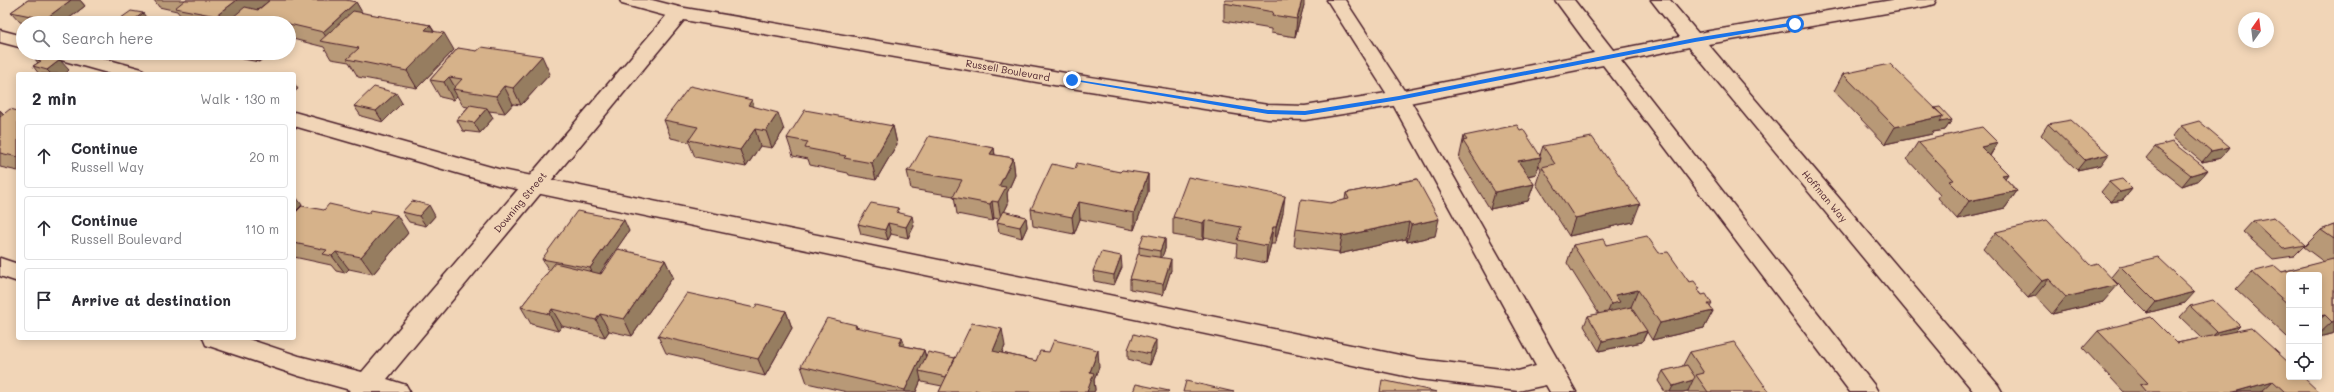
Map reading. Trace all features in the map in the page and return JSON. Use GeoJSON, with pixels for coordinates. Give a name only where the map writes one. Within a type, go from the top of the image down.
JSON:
{"type":"FeatureCollection","features":[{"type":"Feature","properties":{"kind":"street","name":"Russell Boulevard"},"geometry":{"type":"LineString","coordinates":[[629,0],[679,12],[1064,79],[1268,112],[1305,113],[1399,98],[1695,40],[1926,0]]}},
{"type":"Feature","properties":{"kind":"street"},"geometry":{"type":"LineString","coordinates":[[1336,0],[1399,98],[1557,383]]}},
{"type":"Feature","properties":{"kind":"street"},"geometry":{"type":"LineString","coordinates":[[1564,0],[1865,392]]}},
{"type":"Feature","properties":{"kind":"street","name":"Hoffman Way"},"geometry":{"type":"LineString","coordinates":[[1660,0],[1989,392]]}},
{"type":"Feature","properties":{"kind":"street","name":"Downing Street"},"geometry":{"type":"LineString","coordinates":[[364,388],[679,12]]}},
{"type":"Feature","properties":{"kind":"street"},"geometry":{"type":"LineString","coordinates":[[0,36],[16,40]]}},
{"type":"Feature","properties":{"kind":"street"},"geometry":{"type":"LineString","coordinates":[[86,60],[128,72]]}},
{"type":"Feature","properties":{"kind":"street"},"geometry":{"type":"LineString","coordinates":[[296,120],[498,177],[535,185],[1418,369],[1518,381],[1557,383]]}},
{"type":"Feature","properties":{"kind":"street"},"geometry":{"type":"LineString","coordinates":[[0,267],[16,272]]}},
{"type":"Feature","properties":{"kind":"street"},"geometry":{"type":"LineString","coordinates":[[221,340],[364,388],[397,392]]}},
{"type":"Feature","properties":{"kind":"building"},"geometry":{"type":"Polygon","coordinates":[[[28,0],[71,0],[49,16],[30,16],[11,12],[28,0]]]}},
{"type":"Feature","properties":{"kind":"building"},"geometry":{"type":"Polygon","coordinates":[[[185,0],[237,0],[216,16],[175,8],[185,0]]]}},
{"type":"Feature","properties":{"kind":"building"},"geometry":{"type":"Polygon","coordinates":[[[270,0],[346,0],[356,2],[323,32],[296,26],[296,16],[234,16],[245,7],[258,10],[270,0]]]}},
{"type":"Feature","properties":{"kind":"building"},"geometry":{"type":"Polygon","coordinates":[[[1226,0],[1302,0],[1297,19],[1272,15],[1273,12],[1224,3],[1226,0]]]}},
{"type":"Feature","properties":{"kind":"building"},"geometry":{"type":"Polygon","coordinates":[[[131,11],[143,13],[139,16],[124,16],[131,11]]]}},
{"type":"Feature","properties":{"kind":"building"},"geometry":{"type":"Polygon","coordinates":[[[353,11],[430,25],[425,30],[444,33],[407,71],[347,59],[359,48],[320,41],[353,11]]]}},
{"type":"Feature","properties":{"kind":"building"},"geometry":{"type":"Polygon","coordinates":[[[482,47],[542,56],[513,88],[504,86],[496,96],[453,89],[462,79],[449,77],[444,82],[430,80],[458,48],[477,51],[482,47]]]}},
{"type":"Feature","properties":{"kind":"building"},"geometry":{"type":"Polygon","coordinates":[[[38,60],[60,60],[47,70],[33,66],[41,61],[38,60]]]}},
{"type":"Feature","properties":{"kind":"building"},"geometry":{"type":"Polygon","coordinates":[[[1890,64],[1943,116],[1895,127],[1843,74],[1890,64]]]}},
{"type":"Feature","properties":{"kind":"building"},"geometry":{"type":"Polygon","coordinates":[[[690,86],[752,100],[748,105],[778,113],[766,131],[755,129],[740,150],[689,140],[698,127],[664,120],[690,86]]]}},
{"type":"Feature","properties":{"kind":"building"},"geometry":{"type":"Polygon","coordinates":[[[374,87],[396,93],[376,111],[354,106],[374,87]]]}},
{"type":"Feature","properties":{"kind":"building"},"geometry":{"type":"Polygon","coordinates":[[[470,105],[487,108],[474,123],[457,120],[470,105]]]}},
{"type":"Feature","properties":{"kind":"building"},"geometry":{"type":"Polygon","coordinates":[[[1940,107],[1952,120],[1940,122],[1943,116],[1934,108],[1940,107]]]}},
{"type":"Feature","properties":{"kind":"building"},"geometry":{"type":"Polygon","coordinates":[[[10,109],[16,110],[16,157],[0,153],[0,117],[10,109]]]}},
{"type":"Feature","properties":{"kind":"building"},"geometry":{"type":"Polygon","coordinates":[[[805,110],[893,126],[872,163],[844,158],[846,156],[805,148],[808,142],[787,138],[805,110]]]}},
{"type":"Feature","properties":{"kind":"building"},"geometry":{"type":"Polygon","coordinates":[[[2071,120],[2109,154],[2085,160],[2048,124],[2071,120]]]}},
{"type":"Feature","properties":{"kind":"building"},"geometry":{"type":"Polygon","coordinates":[[[2199,121],[2230,147],[2211,151],[2181,126],[2199,121]]]}},
{"type":"Feature","properties":{"kind":"building"},"geometry":{"type":"Polygon","coordinates":[[[1517,125],[1520,130],[1523,129],[1541,157],[1518,161],[1534,184],[1495,192],[1463,141],[1467,140],[1464,136],[1517,125]]]}},
{"type":"Feature","properties":{"kind":"building"},"geometry":{"type":"Polygon","coordinates":[[[1982,127],[1998,143],[1981,147],[2008,174],[2002,175],[2017,191],[1969,201],[1949,181],[1954,180],[1918,142],[1982,127]]]}},
{"type":"Feature","properties":{"kind":"building"},"geometry":{"type":"Polygon","coordinates":[[[929,136],[994,148],[990,154],[1013,158],[999,186],[1006,187],[998,202],[992,201],[990,204],[953,197],[962,180],[907,171],[911,168],[929,136]]]}},
{"type":"Feature","properties":{"kind":"building"},"geometry":{"type":"Polygon","coordinates":[[[1592,137],[1640,204],[1575,218],[1542,167],[1555,164],[1543,146],[1592,137]]]}},
{"type":"Feature","properties":{"kind":"building"},"geometry":{"type":"Polygon","coordinates":[[[2172,142],[2208,170],[2191,175],[2155,147],[2172,142]]]}},
{"type":"Feature","properties":{"kind":"building"},"geometry":{"type":"Polygon","coordinates":[[[1077,163],[1120,172],[1122,170],[1148,174],[1134,213],[1079,202],[1072,217],[1031,209],[1052,164],[1075,169],[1077,163]]]}},
{"type":"Feature","properties":{"kind":"building"},"geometry":{"type":"Polygon","coordinates":[[[1188,177],[1285,196],[1276,227],[1273,227],[1267,246],[1237,240],[1241,227],[1205,220],[1203,223],[1173,217],[1188,177]]]}},
{"type":"Feature","properties":{"kind":"building"},"geometry":{"type":"Polygon","coordinates":[[[1417,179],[1439,219],[1411,225],[1409,222],[1342,236],[1296,229],[1301,199],[1330,203],[1349,199],[1346,193],[1417,179]]]}},
{"type":"Feature","properties":{"kind":"building"},"geometry":{"type":"Polygon","coordinates":[[[2122,179],[2132,189],[2120,192],[2109,182],[2122,179]]]}},
{"type":"Feature","properties":{"kind":"building"},"geometry":{"type":"Polygon","coordinates":[[[412,201],[429,205],[419,216],[402,212],[412,201]]]}},
{"type":"Feature","properties":{"kind":"building"},"geometry":{"type":"Polygon","coordinates":[[[871,203],[898,208],[896,212],[912,216],[906,227],[888,223],[885,230],[858,224],[871,203]]]}},
{"type":"Feature","properties":{"kind":"building"},"geometry":{"type":"Polygon","coordinates":[[[329,204],[369,213],[371,210],[397,215],[361,257],[336,252],[332,256],[323,254],[327,250],[296,243],[296,212],[302,206],[324,210],[329,204]]]}},
{"type":"Feature","properties":{"kind":"building"},"geometry":{"type":"Polygon","coordinates":[[[577,211],[624,220],[590,268],[542,259],[577,211]]]}},
{"type":"Feature","properties":{"kind":"building"},"geometry":{"type":"Polygon","coordinates":[[[1003,211],[1026,217],[1020,227],[997,222],[1003,211]]]}},
{"type":"Feature","properties":{"kind":"building"},"geometry":{"type":"Polygon","coordinates":[[[2274,217],[2305,245],[2283,249],[2253,221],[2274,217]]]}},
{"type":"Feature","properties":{"kind":"building"},"geometry":{"type":"Polygon","coordinates":[[[2047,220],[2090,265],[2097,263],[2118,285],[2066,297],[2049,279],[2042,281],[1996,232],[2047,220]]]}},
{"type":"Feature","properties":{"kind":"building"},"geometry":{"type":"Polygon","coordinates":[[[2334,225],[2334,239],[2321,230],[2334,225]]]}},
{"type":"Feature","properties":{"kind":"building"},"geometry":{"type":"Polygon","coordinates":[[[1144,234],[1165,238],[1160,251],[1139,247],[1144,234]]]}},
{"type":"Feature","properties":{"kind":"building"},"geometry":{"type":"Polygon","coordinates":[[[1647,236],[1659,253],[1668,252],[1689,282],[1694,281],[1700,289],[1697,289],[1702,295],[1706,294],[1712,304],[1708,304],[1713,311],[1660,323],[1638,290],[1615,295],[1620,302],[1611,304],[1573,245],[1603,239],[1606,245],[1647,236]]]}},
{"type":"Feature","properties":{"kind":"building"},"geometry":{"type":"Polygon","coordinates":[[[618,249],[665,260],[624,319],[600,314],[596,320],[552,309],[549,314],[521,307],[555,263],[601,274],[618,249]]]}},
{"type":"Feature","properties":{"kind":"building"},"geometry":{"type":"Polygon","coordinates":[[[1101,252],[1121,256],[1114,275],[1093,271],[1101,252]]]}},
{"type":"Feature","properties":{"kind":"building"},"geometry":{"type":"Polygon","coordinates":[[[1138,254],[1171,259],[1163,284],[1130,279],[1138,254]]]}},
{"type":"Feature","properties":{"kind":"building"},"geometry":{"type":"Polygon","coordinates":[[[2158,257],[2195,292],[2156,302],[2120,266],[2158,257]]]}},
{"type":"Feature","properties":{"kind":"building"},"geometry":{"type":"Polygon","coordinates":[[[2333,259],[2334,321],[2332,322],[2325,315],[2322,316],[2322,272],[2286,272],[2286,302],[2252,272],[2275,266],[2282,272],[2333,259]]]}},
{"type":"Feature","properties":{"kind":"building"},"geometry":{"type":"Polygon","coordinates":[[[687,293],[755,308],[757,304],[786,311],[758,359],[658,336],[687,293]]]}},
{"type":"Feature","properties":{"kind":"building"},"geometry":{"type":"Polygon","coordinates":[[[2213,300],[2240,326],[2217,332],[2190,306],[2213,300]]]}},
{"type":"Feature","properties":{"kind":"building"},"geometry":{"type":"Polygon","coordinates":[[[1631,307],[1647,331],[1603,341],[1588,316],[1631,307]]]}},
{"type":"Feature","properties":{"kind":"building"},"geometry":{"type":"Polygon","coordinates":[[[2151,317],[2177,343],[2251,328],[2286,360],[2286,380],[2306,380],[2319,392],[2285,392],[2273,381],[2234,392],[2146,392],[2140,385],[2148,383],[2098,331],[2151,317]]]}},
{"type":"Feature","properties":{"kind":"building"},"geometry":{"type":"Polygon","coordinates":[[[827,318],[856,325],[855,327],[902,337],[899,345],[924,350],[905,390],[801,366],[827,318]]]}},
{"type":"Feature","properties":{"kind":"building"},"geometry":{"type":"Polygon","coordinates":[[[972,323],[1002,329],[993,351],[1036,361],[1040,351],[1049,352],[1054,340],[1098,350],[1090,372],[1094,373],[1087,392],[982,392],[975,390],[974,392],[939,392],[972,323]]]}},
{"type":"Feature","properties":{"kind":"building"},"geometry":{"type":"Polygon","coordinates":[[[1134,334],[1156,340],[1150,354],[1128,349],[1134,334]]]}},
{"type":"Feature","properties":{"kind":"building"},"geometry":{"type":"Polygon","coordinates":[[[1734,342],[1769,392],[1708,392],[1696,375],[1704,373],[1690,352],[1734,342]]]}},
{"type":"Feature","properties":{"kind":"building"},"geometry":{"type":"Polygon","coordinates":[[[928,352],[955,358],[946,377],[919,371],[928,352]]]}},
{"type":"Feature","properties":{"kind":"building"},"geometry":{"type":"Polygon","coordinates":[[[1687,365],[1695,377],[1693,380],[1673,386],[1663,371],[1687,365]]]}},
{"type":"Feature","properties":{"kind":"building"},"geometry":{"type":"Polygon","coordinates":[[[1382,380],[1437,392],[1380,392],[1382,380]]]}},
{"type":"Feature","properties":{"kind":"building"},"geometry":{"type":"Polygon","coordinates":[[[1186,381],[1234,392],[1183,392],[1186,381]]]}},
{"type":"Feature","properties":{"kind":"building"},"geometry":{"type":"Polygon","coordinates":[[[1136,384],[1169,391],[1133,392],[1136,384]]]}},
{"type":"Feature","properties":{"kind":"route"},"geometry":{"type":"LineString","coordinates":[[1072,80],[1268,112],[1305,113],[1399,98],[1695,40],[1795,24]]}}]}
